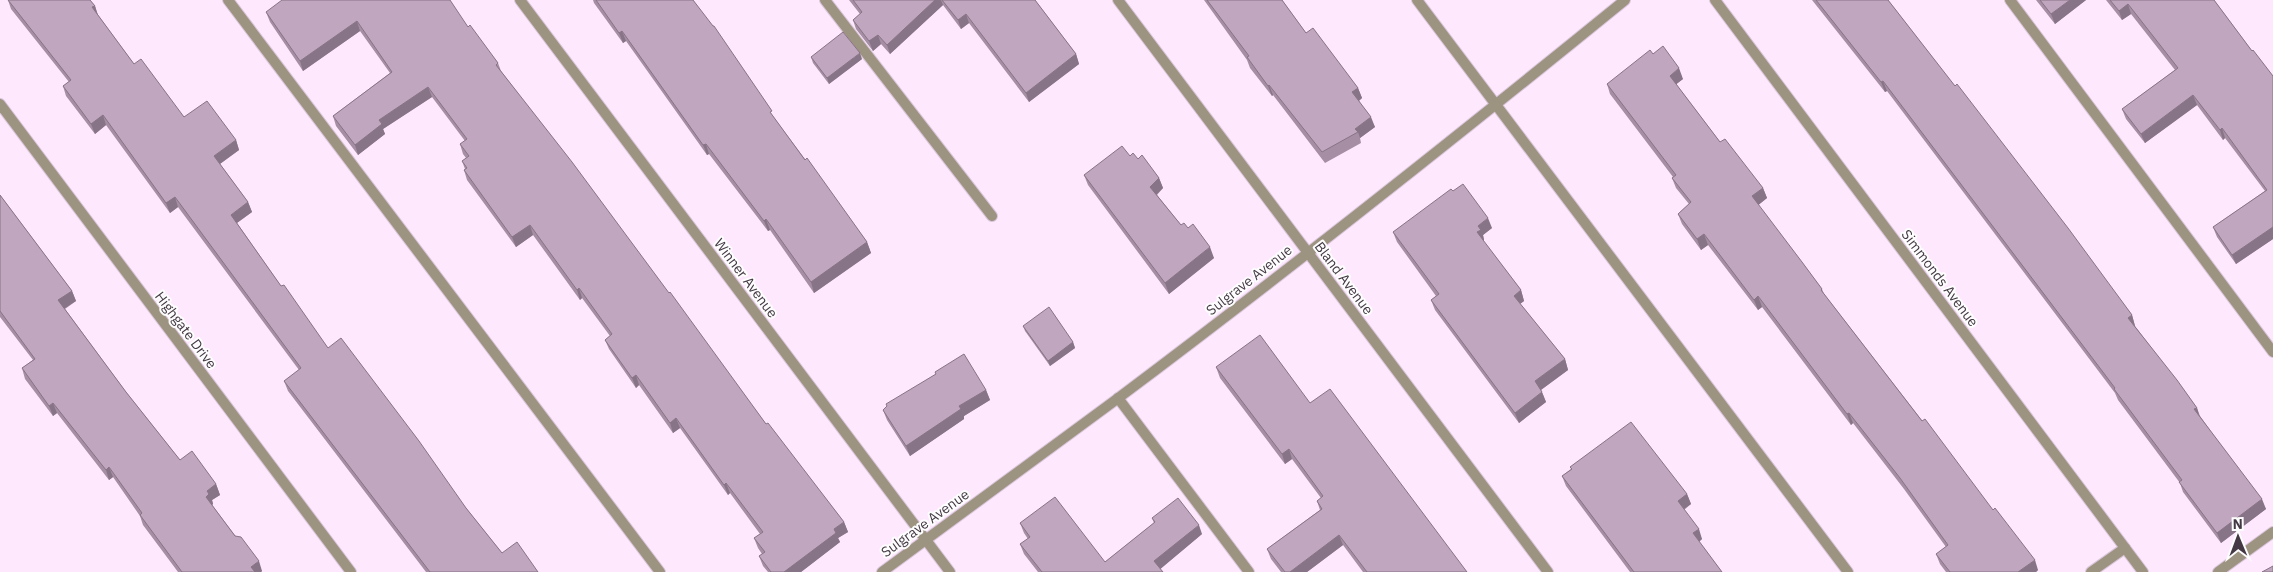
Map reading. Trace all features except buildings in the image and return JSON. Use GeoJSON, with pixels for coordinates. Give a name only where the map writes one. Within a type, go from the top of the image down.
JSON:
{"type":"FeatureCollection","features":[{"type":"Feature","properties":{"kind":"street"},"geometry":{"type":"LineString","coordinates":[[228,0],[660,572]]}},
{"type":"Feature","properties":{"kind":"street"},"geometry":{"type":"LineString","coordinates":[[825,0],[992,216]]}},
{"type":"Feature","properties":{"kind":"street","name":"Bland Avenue"},"geometry":{"type":"LineString","coordinates":[[1118,0],[1548,572]]}},
{"type":"Feature","properties":{"kind":"street"},"geometry":{"type":"LineString","coordinates":[[1417,0],[1848,572]]}},
{"type":"Feature","properties":{"kind":"street","name":"Sulgrave Avenue"},"geometry":{"type":"LineString","coordinates":[[882,572],[1118,398],[1308,252],[1496,105],[1625,0]]}},
{"type":"Feature","properties":{"kind":"street","name":"Simmonds Avenue"},"geometry":{"type":"LineString","coordinates":[[1715,0],[2143,572]]}},
{"type":"Feature","properties":{"kind":"street"},"geometry":{"type":"LineString","coordinates":[[2010,0],[2273,352]]}},
{"type":"Feature","properties":{"kind":"street","name":"Winner Avenue"},"geometry":{"type":"LineString","coordinates":[[524,2],[950,572]]}},
{"type":"Feature","properties":{"kind":"street","name":"Highgate Drive"},"geometry":{"type":"LineString","coordinates":[[0,104],[351,572]]}},
{"type":"Feature","properties":{"kind":"street"},"geometry":{"type":"LineString","coordinates":[[1118,398],[1249,572]]}},
{"type":"Feature","properties":{"kind":"street"},"geometry":{"type":"LineString","coordinates":[[2218,572],[2273,532]]}},
{"type":"Feature","properties":{"kind":"street"},"geometry":{"type":"LineString","coordinates":[[2091,572],[2125,548]]}}]}
